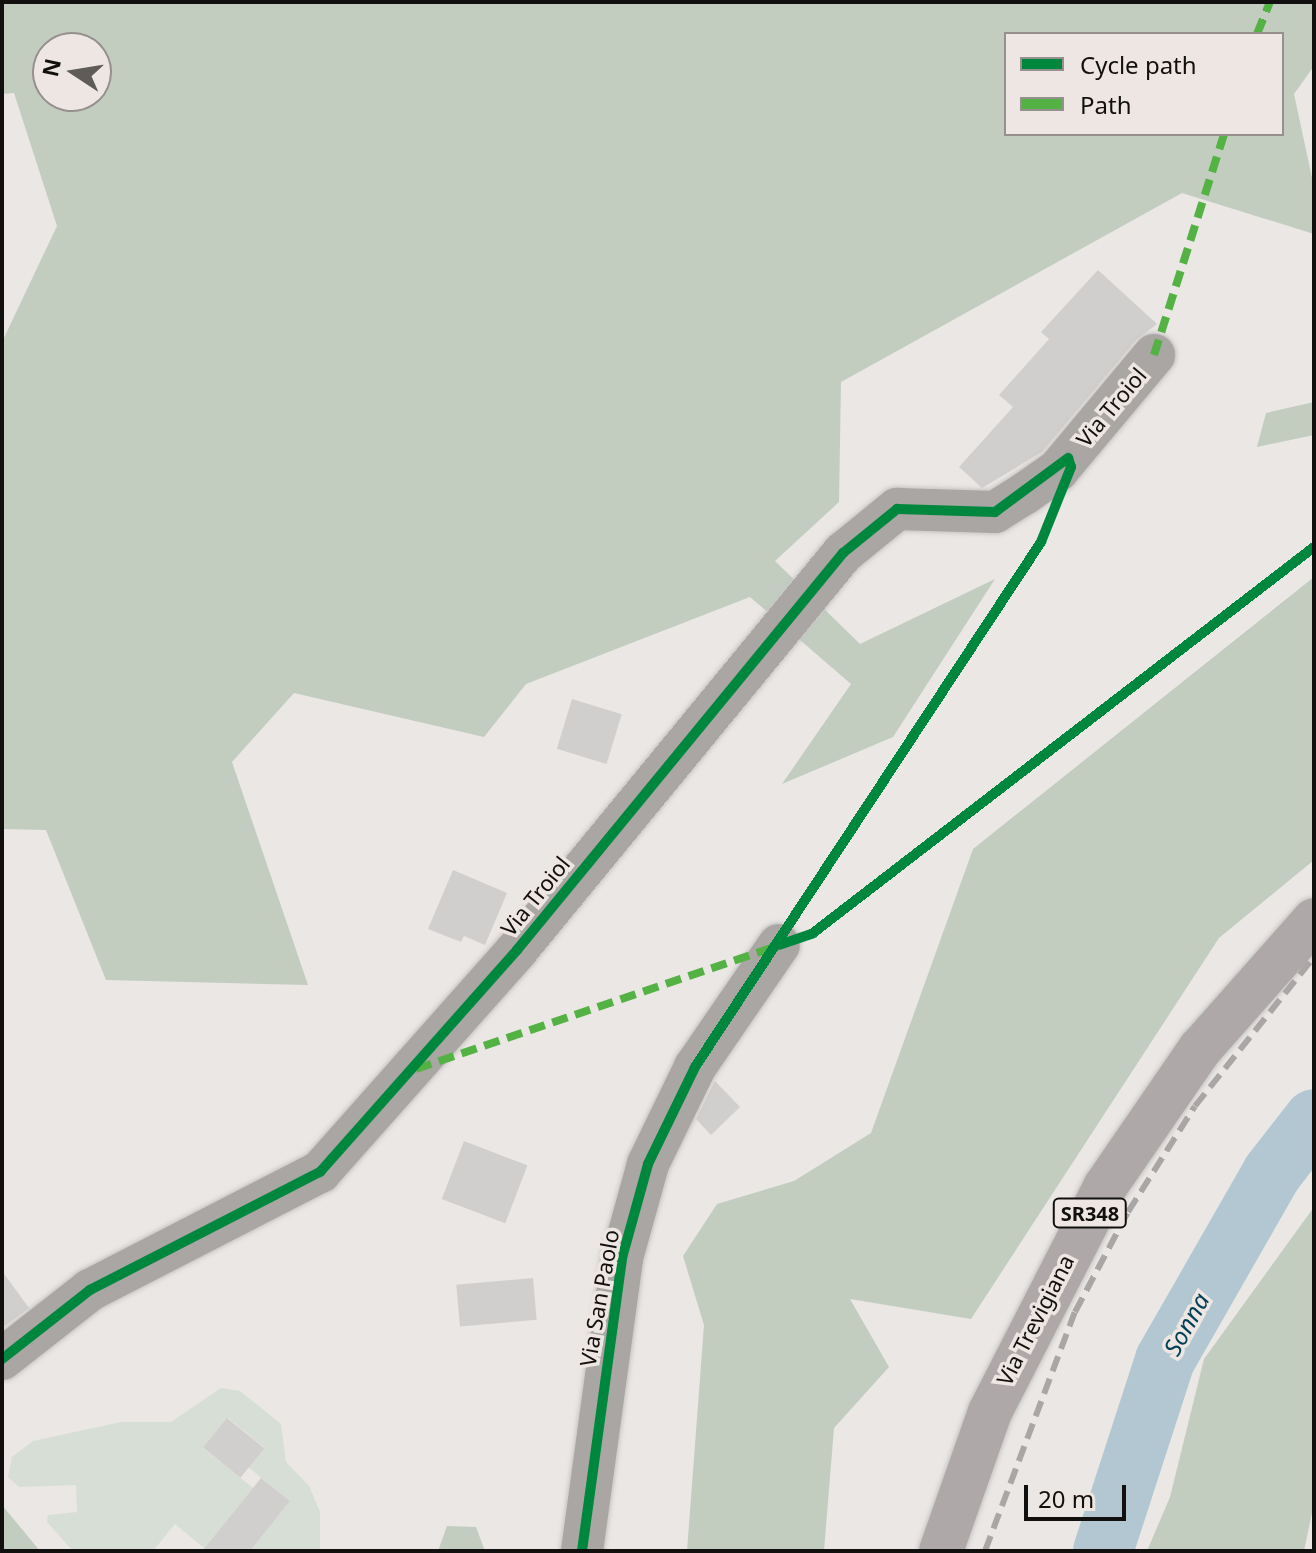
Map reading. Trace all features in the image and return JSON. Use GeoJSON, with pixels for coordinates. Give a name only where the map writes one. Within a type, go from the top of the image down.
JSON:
{"type":"FeatureCollection","features":[{"type":"Feature","properties":{"kind":"main road","name":"Via Trevigiana"},"geometry":{"type":"LineString","coordinates":[[941,1551],[990,1412],[1105,1187],[1200,1049],[1314,920]]}},
{"type":"Feature","properties":{"kind":"street","name":"Via Troiol"},"geometry":{"type":"LineString","coordinates":[[2,1359],[90,1290],[320,1172],[507,962],[843,553],[897,509],[995,512],[1024,494],[1058,470],[1154,355]]}},
{"type":"Feature","properties":{"kind":"street","name":"Via San Paolo"},"geometry":{"type":"LineString","coordinates":[[582,1551],[622,1258],[648,1164],[695,1067],[779,945]]}},
{"type":"Feature","properties":{"kind":"shaded area"},"geometry":{"type":"Polygon","coordinates":[[[221,1388],[240,1391],[281,1424],[286,1462],[309,1486],[320,1512],[320,1551],[250,1551],[290,1501],[248,1467],[264,1447],[228,1418],[203,1448],[253,1488],[204,1548],[175,1524],[153,1551],[72,1550],[47,1522],[48,1515],[77,1512],[76,1485],[19,1487],[8,1477],[12,1457],[33,1441],[121,1422],[171,1422],[221,1388]]]}},
{"type":"Feature","properties":{"kind":"green space"},"geometry":{"type":"Polygon","coordinates":[[[2,2],[1314,2],[1314,66],[1294,94],[1314,187],[1314,234],[1182,193],[841,382],[839,502],[775,561],[860,644],[995,579],[893,737],[782,784],[851,684],[750,597],[526,684],[484,737],[294,693],[232,762],[308,985],[106,980],[46,830],[2,829],[2,342],[57,226],[14,93],[2,94],[2,2]]]}},
{"type":"Feature","properties":{"kind":"green space"},"geometry":{"type":"Polygon","coordinates":[[[1314,402],[1314,435],[1257,447],[1266,413],[1314,402]]]}},
{"type":"Feature","properties":{"kind":"green space"},"geometry":{"type":"Polygon","coordinates":[[[1314,577],[1314,860],[1219,938],[971,1319],[850,1299],[889,1367],[834,1428],[824,1551],[687,1551],[704,1325],[683,1256],[717,1204],[794,1181],[871,1133],[973,849],[1314,577]]]}},
{"type":"Feature","properties":{"kind":"green space"},"geometry":{"type":"Polygon","coordinates":[[[1314,1207],[1314,1503],[1304,1551],[1147,1551],[1170,1497],[1204,1359],[1314,1207]]]}},
{"type":"Feature","properties":{"kind":"green space"},"geometry":{"type":"Polygon","coordinates":[[[2,1505],[40,1551],[2,1551],[2,1505]]]}},
{"type":"Feature","properties":{"kind":"green space"},"geometry":{"type":"Polygon","coordinates":[[[447,1526],[476,1527],[485,1551],[438,1551],[447,1526]]]}},
{"type":"Feature","properties":{"kind":"building"},"geometry":{"type":"Polygon","coordinates":[[[1098,270],[1157,324],[1136,340],[1042,452],[982,488],[959,467],[1013,407],[999,395],[1049,339],[1041,332],[1098,270]]]}},
{"type":"Feature","properties":{"kind":"building"},"geometry":{"type":"Polygon","coordinates":[[[572,699],[622,714],[607,764],[557,749],[572,699]]]}},
{"type":"Feature","properties":{"kind":"building"},"geometry":{"type":"Polygon","coordinates":[[[453,870],[507,893],[485,945],[464,936],[461,942],[428,929],[453,870]]]}},
{"type":"Feature","properties":{"kind":"building"},"geometry":{"type":"Polygon","coordinates":[[[715,1081],[740,1107],[711,1135],[696,1119],[715,1081]]]}},
{"type":"Feature","properties":{"kind":"building"},"geometry":{"type":"Polygon","coordinates":[[[464,1141],[527,1165],[505,1223],[442,1199],[464,1141]]]}},
{"type":"Feature","properties":{"kind":"building"},"geometry":{"type":"Polygon","coordinates":[[[2,1271],[29,1308],[2,1328],[2,1271]]]}},
{"type":"Feature","properties":{"kind":"building"},"geometry":{"type":"Polygon","coordinates":[[[533,1278],[537,1320],[460,1327],[456,1285],[533,1278]]]}},
{"type":"Feature","properties":{"kind":"building"},"geometry":{"type":"Polygon","coordinates":[[[227,1418],[264,1448],[240,1478],[203,1448],[227,1418]]]}},
{"type":"Feature","properties":{"kind":"building"},"geometry":{"type":"Polygon","coordinates":[[[261,1478],[290,1501],[250,1551],[202,1551],[261,1478]]]}},
{"type":"Feature","properties":{"kind":"waterway","name":"Sonna"},"geometry":{"type":"LineString","coordinates":[[1103,1551],[1165,1360],[1272,1173],[1314,1119]]}},
{"type":"Feature","properties":{"kind":"railway"},"geometry":{"type":"LineString","coordinates":[[985,1551],[1075,1312],[1128,1212],[1195,1106],[1314,957]]}},
{"type":"Feature","properties":{"kind":"marked path"},"geometry":{"type":"LineString","coordinates":[[1258,32],[1270,2]]}},
{"type":"Feature","properties":{"kind":"marked path"},"geometry":{"type":"LineString","coordinates":[[1154,355],[1223,136]]}},
{"type":"Feature","properties":{"kind":"marked path"},"geometry":{"type":"LineString","coordinates":[[416,1069],[772,948]]}},
{"type":"Feature","properties":{"kind":"cycle path"},"geometry":{"type":"LineString","coordinates":[[2,1359],[90,1290],[320,1172],[517,950],[843,553],[897,509],[995,512],[1068,458]]}},
{"type":"Feature","properties":{"kind":"cycle path"},"geometry":{"type":"LineString","coordinates":[[582,1551],[622,1258],[648,1164],[695,1067],[1041,542],[1071,467],[1068,458]]}},
{"type":"Feature","properties":{"kind":"cycle path"},"geometry":{"type":"LineString","coordinates":[[779,945],[813,933],[1314,547]]}}]}
